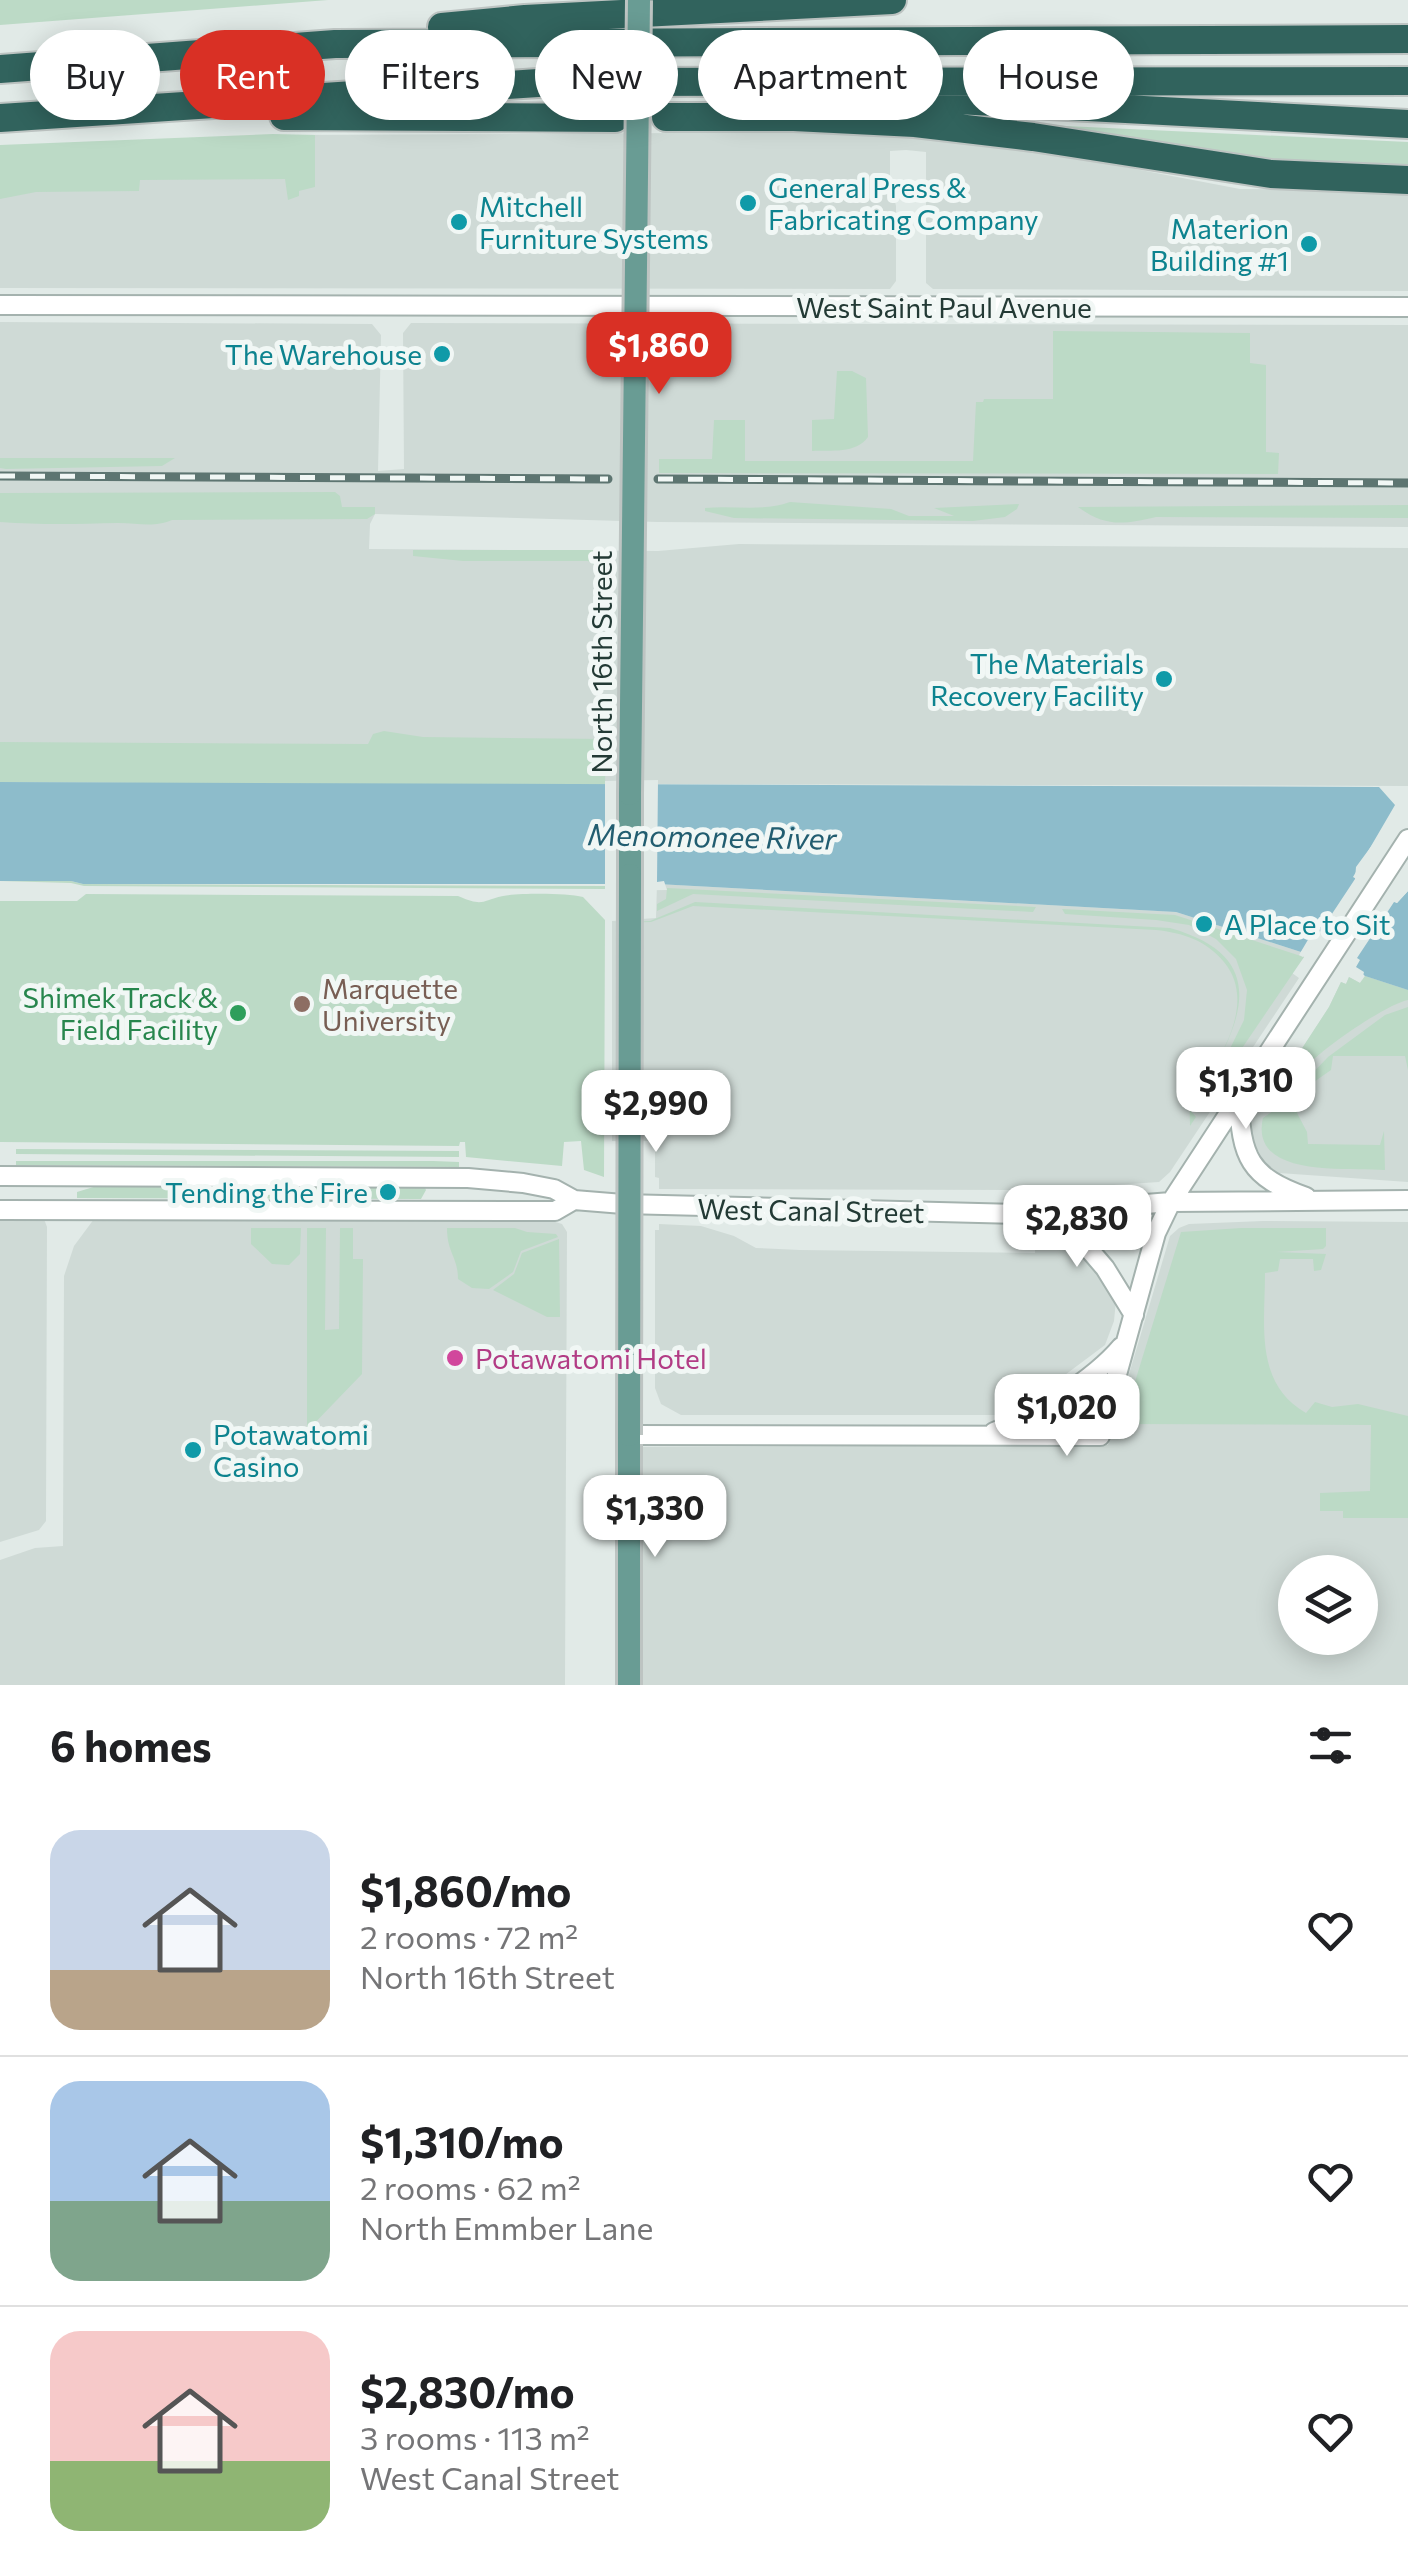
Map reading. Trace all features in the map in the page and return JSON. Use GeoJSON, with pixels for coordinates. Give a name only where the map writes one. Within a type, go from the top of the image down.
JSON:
{"type":"FeatureCollection","features":[{"type":"Feature","properties":{"kind":"highway"},"geometry":{"type":"LineString","coordinates":[[325,41],[485,22],[892,0]]}},
{"type":"Feature","properties":{"kind":"highway"},"geometry":{"type":"LineString","coordinates":[[325,46],[520,41],[1408,40]]}},
{"type":"Feature","properties":{"kind":"highway"},"geometry":{"type":"LineString","coordinates":[[0,69],[180,55]]}},
{"type":"Feature","properties":{"kind":"highway"},"geometry":{"type":"LineString","coordinates":[[943,81],[1408,80]]}},
{"type":"Feature","properties":{"kind":"highway"},"geometry":{"type":"LineString","coordinates":[[160,109],[486,85],[698,82]]}},
{"type":"Feature","properties":{"kind":"highway"},"geometry":{"type":"LineString","coordinates":[[943,100],[1408,124]]}},
{"type":"Feature","properties":{"kind":"highway"},"geometry":{"type":"LineString","coordinates":[[160,113],[535,117]]}},
{"type":"Feature","properties":{"kind":"highway"},"geometry":{"type":"LineString","coordinates":[[0,118],[30,116]]}},
{"type":"Feature","properties":{"kind":"highway"},"geometry":{"type":"LineString","coordinates":[[678,118],[914,123],[1271,174],[1408,180]]}},
{"type":"Feature","properties":{"kind":"main road","name":"North 16th Street"},"geometry":{"type":"LineString","coordinates":[[629,1685],[632,446],[639,0]]}},
{"type":"Feature","properties":{"kind":"street","name":"West Saint Paul Avenue"},"geometry":{"type":"LineString","coordinates":[[0,305],[1408,307]]}},
{"type":"Feature","properties":{"kind":"street"},"geometry":{"type":"LineString","coordinates":[[629,1436],[1100,1436],[1156,1233],[1170,1202],[1405,844]]}},
{"type":"Feature","properties":{"kind":"street"},"geometry":{"type":"LineString","coordinates":[[1239,1099],[1242,1144],[1256,1169],[1276,1185],[1316,1200]]}},
{"type":"Feature","properties":{"kind":"street","name":"West Canal Street"},"geometry":{"type":"LineString","coordinates":[[0,1176],[438,1177],[523,1183],[554,1188],[574,1200],[664,1207],[1032,1214],[1170,1202],[1408,1200]]}},
{"type":"Feature","properties":{"kind":"street"},"geometry":{"type":"LineString","coordinates":[[60,1176],[60,1210]]}},
{"type":"Feature","properties":{"kind":"street","name":"West Canal Street"},"geometry":{"type":"LineString","coordinates":[[0,1210],[555,1211],[574,1200]]}},
{"type":"Feature","properties":{"kind":"street"},"geometry":{"type":"LineString","coordinates":[[1032,1214],[1075,1233],[1113,1280],[1134,1316]]}},
{"type":"Feature","properties":{"kind":"street"},"geometry":{"type":"LineString","coordinates":[[984,1436],[1031,1415],[1109,1361],[1128,1338]]}},
{"type":"Feature","properties":{"kind":"shaded area"},"geometry":{"type":"Polygon","coordinates":[[[880,132],[1046,152],[1240,189],[1408,190],[1408,291],[933,289],[926,283],[926,152],[906,150],[890,151],[890,181],[896,206],[896,281],[890,289],[0,288],[0,180],[299,135],[880,132]]]}},
{"type":"Feature","properties":{"kind":"shaded area"},"geometry":{"type":"Polygon","coordinates":[[[0,322],[372,324],[381,335],[378,471],[404,469],[403,333],[411,323],[1408,325],[1408,527],[658,522],[375,514],[370,524],[369,549],[658,551],[739,544],[1408,548],[1408,786],[0,782],[0,322]]]}},
{"type":"Feature","properties":{"kind":"shaded area"},"geometry":{"type":"Polygon","coordinates":[[[657,884],[1176,912],[1301,952],[1304,957],[1292,973],[1299,978],[1170,1172],[1159,1182],[1037,1190],[659,1189],[655,1141],[612,1141],[612,921],[656,918],[657,884]]]}},
{"type":"Feature","properties":{"kind":"shaded area"},"geometry":{"type":"Polygon","coordinates":[[[1365,976],[1408,990],[1408,1182],[1279,1173],[1265,1164],[1250,1135],[1254,1109],[1259,1102],[1265,1104],[1269,1100],[1341,982],[1346,984],[1349,977],[1360,983],[1365,976]]]}},
{"type":"Feature","properties":{"kind":"shaded area"},"geometry":{"type":"Polygon","coordinates":[[[0,1219],[44,1219],[47,1227],[46,1521],[39,1530],[0,1542],[0,1219]]]}},
{"type":"Feature","properties":{"kind":"shaded area"},"geometry":{"type":"Polygon","coordinates":[[[94,1219],[562,1224],[567,1232],[565,1685],[0,1685],[0,1560],[35,1548],[63,1546],[64,1276],[74,1246],[94,1219]]]}},
{"type":"Feature","properties":{"kind":"shaded area"},"geometry":{"type":"Polygon","coordinates":[[[1263,1221],[1408,1222],[1408,1685],[642,1685],[641,1447],[1108,1445],[1170,1236],[1189,1224],[1263,1221]]]}},
{"type":"Feature","properties":{"kind":"shaded area"},"geometry":{"type":"Polygon","coordinates":[[[659,1224],[701,1226],[756,1248],[800,1250],[1035,1253],[1026,1236],[1045,1233],[1071,1243],[1109,1285],[1116,1300],[1114,1321],[1105,1345],[1007,1415],[681,1415],[661,1404],[655,1388],[655,1230],[659,1230],[659,1224]]]}},
{"type":"Feature","properties":{"kind":"green space"},"geometry":{"type":"Polygon","coordinates":[[[0,0],[328,0],[0,25],[0,0]]]}},
{"type":"Feature","properties":{"kind":"green space"},"geometry":{"type":"Polygon","coordinates":[[[1045,125],[1408,142],[1408,169],[1294,166],[1045,125]]]}},
{"type":"Feature","properties":{"kind":"green space"},"geometry":{"type":"Polygon","coordinates":[[[315,135],[315,187],[299,191],[299,196],[288,200],[285,179],[140,180],[139,191],[36,192],[0,199],[0,145],[315,135]]]}},
{"type":"Feature","properties":{"kind":"green space"},"geometry":{"type":"Polygon","coordinates":[[[1053,331],[1250,333],[1250,363],[1266,365],[1266,452],[1279,453],[1278,474],[659,473],[659,459],[712,459],[714,420],[745,420],[745,461],[973,461],[976,402],[1053,399],[1053,331]]]}},
{"type":"Feature","properties":{"kind":"green space"},"geometry":{"type":"Polygon","coordinates":[[[837,371],[852,371],[866,378],[868,437],[850,449],[812,451],[812,420],[834,419],[837,371]]]}},
{"type":"Feature","properties":{"kind":"green space"},"geometry":{"type":"Polygon","coordinates":[[[0,458],[175,458],[162,466],[6,469],[0,468],[0,458]]]}},
{"type":"Feature","properties":{"kind":"green space"},"geometry":{"type":"Polygon","coordinates":[[[335,492],[342,507],[375,507],[375,514],[367,519],[172,520],[152,524],[0,522],[0,493],[335,492]]]}},
{"type":"Feature","properties":{"kind":"green space"},"geometry":{"type":"Polygon","coordinates":[[[790,502],[891,509],[909,516],[954,516],[934,508],[1019,504],[1005,517],[973,521],[734,518],[705,511],[790,502]]]}},
{"type":"Feature","properties":{"kind":"green space"},"geometry":{"type":"Polygon","coordinates":[[[1408,505],[1408,518],[1156,517],[1125,522],[1107,521],[1078,507],[1408,505]]]}},
{"type":"Feature","properties":{"kind":"green space"},"geometry":{"type":"Polygon","coordinates":[[[413,550],[607,550],[607,580],[588,561],[463,561],[413,556],[413,550]]]}},
{"type":"Feature","properties":{"kind":"green space"},"geometry":{"type":"Polygon","coordinates":[[[384,731],[423,737],[606,739],[605,786],[0,782],[0,742],[368,744],[373,734],[384,731]]]}},
{"type":"Feature","properties":{"kind":"green space"},"geometry":{"type":"Polygon","coordinates":[[[0,881],[605,886],[605,889],[84,886],[0,881]]]}},
{"type":"Feature","properties":{"kind":"green space"},"geometry":{"type":"Polygon","coordinates":[[[667,888],[1036,907],[1033,912],[693,894],[657,911],[657,904],[666,899],[667,888]]]}},
{"type":"Feature","properties":{"kind":"green space","name":"Marquette University"},"geometry":{"type":"Polygon","coordinates":[[[86,894],[458,896],[478,902],[521,894],[583,897],[605,920],[604,1177],[584,1170],[581,1141],[564,1142],[562,1166],[466,1157],[465,1142],[459,1146],[0,1142],[0,901],[77,901],[86,894]]]}},
{"type":"Feature","properties":{"kind":"green space"},"geometry":{"type":"Polygon","coordinates":[[[695,902],[1170,928],[1205,942],[1227,960],[1238,981],[1239,1004],[1236,1016],[1232,975],[1210,948],[1175,933],[1156,930],[693,906],[651,922],[612,923],[650,921],[695,902]]]}},
{"type":"Feature","properties":{"kind":"green space"},"geometry":{"type":"Polygon","coordinates":[[[1062,909],[1175,915],[1304,957],[1200,1110],[1244,1020],[1247,990],[1236,959],[1216,939],[1189,925],[1065,914],[1062,909]]]}},
{"type":"Feature","properties":{"kind":"green space"},"geometry":{"type":"Polygon","coordinates":[[[1365,976],[1408,990],[1408,1000],[1386,1009],[1343,1037],[1310,1063],[1278,1099],[1265,1105],[1341,982],[1346,984],[1349,977],[1360,983],[1365,976]]]}},
{"type":"Feature","properties":{"kind":"green space"},"geometry":{"type":"Polygon","coordinates":[[[1408,1007],[1408,1070],[1405,1056],[1333,1056],[1331,1070],[1311,1084],[1297,1113],[1307,1132],[1308,1144],[1380,1145],[1384,1131],[1385,1170],[1305,1166],[1271,1151],[1263,1138],[1263,1118],[1283,1104],[1328,1057],[1385,1015],[1408,1007]]]}},
{"type":"Feature","properties":{"kind":"green space"},"geometry":{"type":"Polygon","coordinates":[[[1226,1045],[1192,1107],[1196,1117],[1190,1126],[1190,1108],[1193,1099],[1226,1045]]]}},
{"type":"Feature","properties":{"kind":"green space"},"geometry":{"type":"Polygon","coordinates":[[[16,1149],[459,1151],[459,1157],[16,1154],[16,1149]]]}},
{"type":"Feature","properties":{"kind":"green space"},"geometry":{"type":"Polygon","coordinates":[[[16,1161],[433,1161],[459,1162],[459,1167],[16,1165],[16,1161]]]}},
{"type":"Feature","properties":{"kind":"green space"},"geometry":{"type":"Polygon","coordinates":[[[100,1185],[424,1186],[426,1190],[421,1199],[77,1198],[77,1192],[100,1185]]]}},
{"type":"Feature","properties":{"kind":"green space"},"geometry":{"type":"Polygon","coordinates":[[[251,1228],[301,1228],[300,1254],[289,1265],[272,1264],[251,1244],[251,1228]]]}},
{"type":"Feature","properties":{"kind":"green space"},"geometry":{"type":"Polygon","coordinates":[[[307,1228],[326,1228],[325,1330],[339,1329],[340,1228],[353,1228],[353,1259],[363,1259],[362,1374],[307,1431],[307,1228]]]}},
{"type":"Feature","properties":{"kind":"green space"},"geometry":{"type":"Polygon","coordinates":[[[447,1228],[515,1228],[558,1237],[521,1251],[513,1272],[489,1289],[472,1288],[458,1279],[447,1228]]]}},
{"type":"Feature","properties":{"kind":"green space"},"geometry":{"type":"Polygon","coordinates":[[[1326,1228],[1323,1249],[1277,1252],[1326,1254],[1321,1270],[1314,1271],[1313,1259],[1280,1259],[1278,1271],[1265,1273],[1264,1332],[1270,1369],[1289,1401],[1306,1413],[1315,1402],[1332,1407],[1358,1404],[1408,1416],[1408,1518],[1343,1518],[1343,1511],[1320,1511],[1320,1493],[1370,1491],[1371,1425],[1122,1424],[1181,1232],[1326,1228]]]}},
{"type":"Feature","properties":{"kind":"green space"},"geometry":{"type":"Polygon","coordinates":[[[559,1239],[560,1317],[547,1317],[493,1290],[514,1274],[522,1253],[559,1239]]]}},
{"type":"Feature","properties":{"kind":"water","name":"Menomonee River"},"geometry":{"type":"Polygon","coordinates":[[[0,782],[1379,787],[1395,805],[1353,877],[1397,903],[1408,891],[1408,990],[1365,976],[1355,967],[1359,960],[1316,934],[1301,952],[1176,912],[657,884],[0,881],[0,782]]]}},
{"type":"Feature","properties":{"kind":"pier"},"geometry":{"type":"Polygon","coordinates":[[[658,780],[657,882],[664,881],[667,890],[605,891],[605,781],[658,780]]]}},
{"type":"Feature","properties":{"kind":"pier"},"geometry":{"type":"Polygon","coordinates":[[[1378,837],[1383,838],[1360,876],[1396,896],[1408,881],[1408,891],[1394,902],[1357,958],[1360,960],[1356,967],[1364,972],[1362,980],[1351,969],[1353,962],[1317,941],[1303,957],[1299,955],[1309,938],[1318,935],[1355,879],[1356,867],[1378,837]]]}},
{"type":"Feature","properties":{"kind":"railway"},"geometry":{"type":"LineString","coordinates":[[0,476],[608,479]]}},
{"type":"Feature","properties":{"kind":"railway"},"geometry":{"type":"LineString","coordinates":[[658,479],[1408,483]]}},
{"type":"Feature","properties":{"kind":"place","name":"General Press & Fabricating Company"},"geometry":{"type":"Point","coordinates":[748,203]}},
{"type":"Feature","properties":{"kind":"place","name":"Mitchell Furniture Systems"},"geometry":{"type":"Point","coordinates":[459,222]}},
{"type":"Feature","properties":{"kind":"place","name":"Materion Building #1"},"geometry":{"type":"Point","coordinates":[1309,244]}},
{"type":"Feature","properties":{"kind":"place","name":"The Warehouse"},"geometry":{"type":"Point","coordinates":[442,354]}},
{"type":"Feature","properties":{"kind":"place","name":"The Materials Recovery Facility"},"geometry":{"type":"Point","coordinates":[1164,679]}},
{"type":"Feature","properties":{"kind":"place","name":"A Place to Sit"},"geometry":{"type":"Point","coordinates":[1204,924]}},
{"type":"Feature","properties":{"kind":"place","name":"Marquette University"},"geometry":{"type":"Point","coordinates":[302,1004]}},
{"type":"Feature","properties":{"kind":"place","name":"Shimek Track & Field Facility"},"geometry":{"type":"Point","coordinates":[238,1013]}},
{"type":"Feature","properties":{"kind":"place","name":"Tending the Fire"},"geometry":{"type":"Point","coordinates":[388,1192]}},
{"type":"Feature","properties":{"kind":"place","name":"Potawatomi Hotel"},"geometry":{"type":"Point","coordinates":[455,1358]}},
{"type":"Feature","properties":{"kind":"place","name":"Potawatomi Casino"},"geometry":{"type":"Point","coordinates":[193,1450]}}]}
